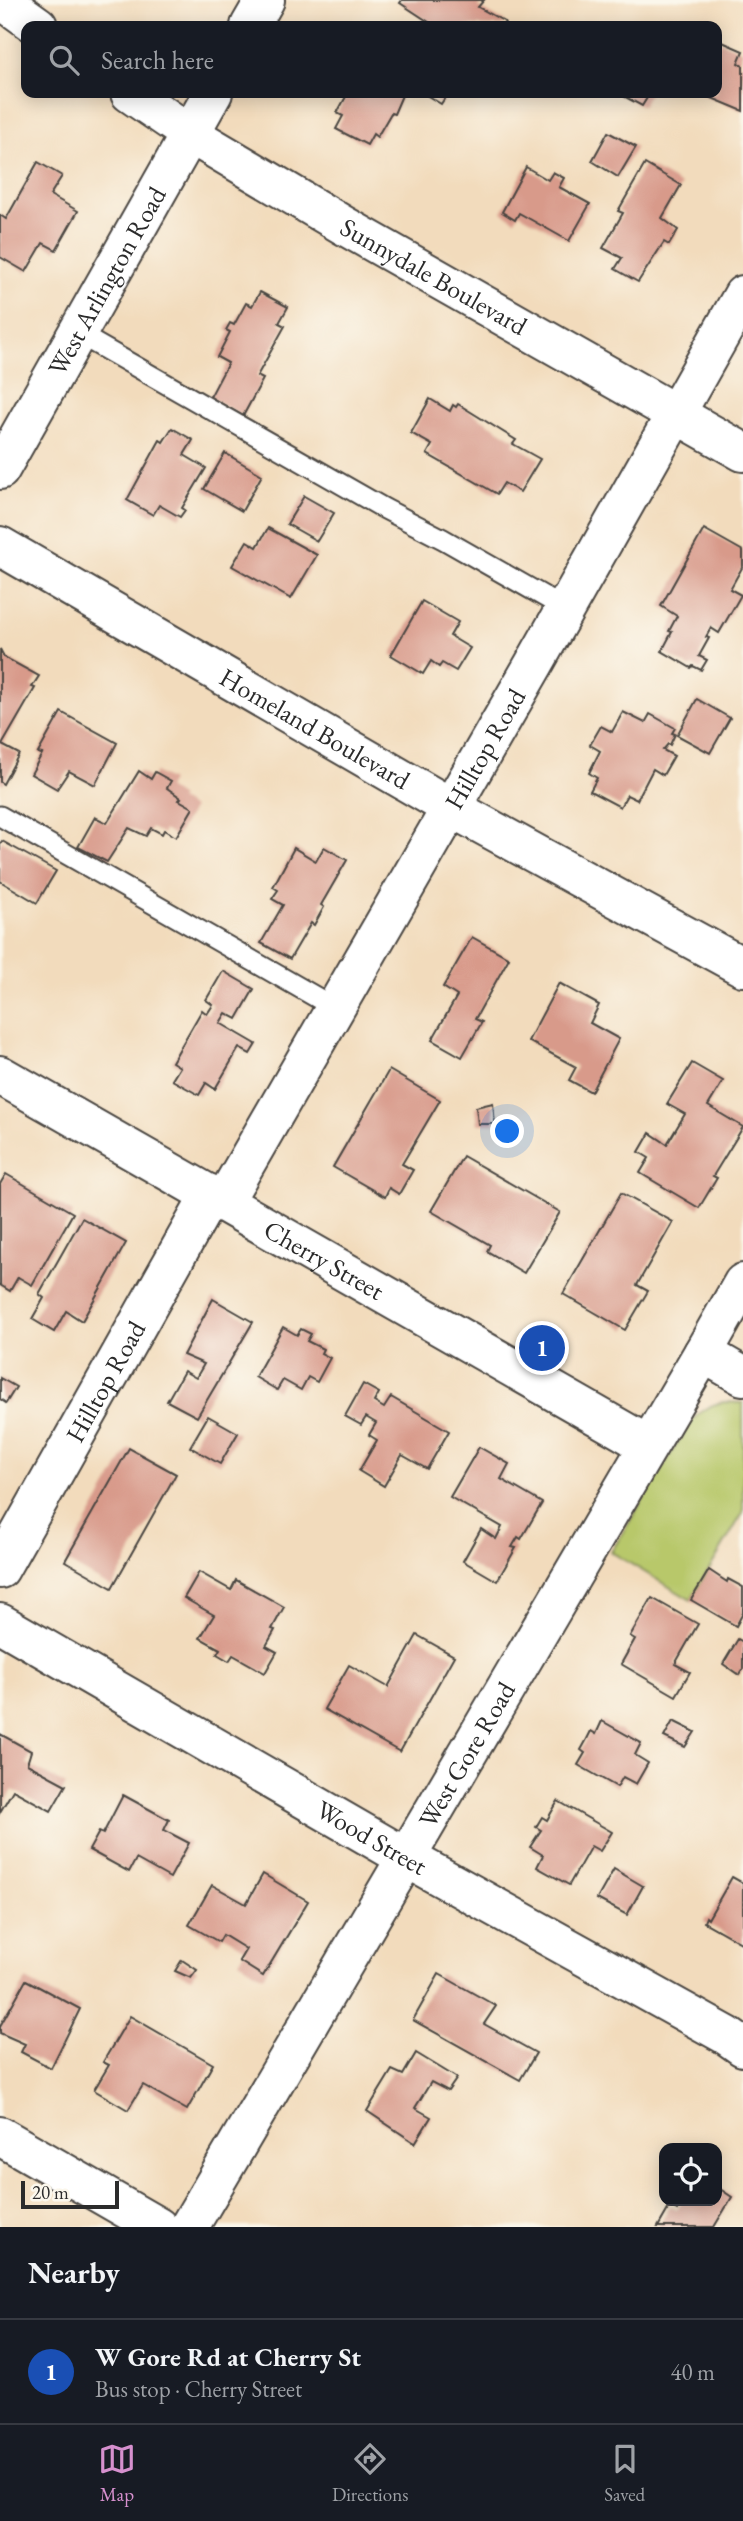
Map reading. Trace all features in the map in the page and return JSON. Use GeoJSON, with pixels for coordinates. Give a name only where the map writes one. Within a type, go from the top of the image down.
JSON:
{"type":"FeatureCollection","features":[{"type":"Feature","properties":{"kind":"street"},"geometry":{"type":"LineString","coordinates":[[2,0],[31,21]]}},
{"type":"Feature","properties":{"kind":"street"},"geometry":{"type":"LineString","coordinates":[[253,21],[265,0]]}},
{"type":"Feature","properties":{"kind":"street","name":"Sunnydale Boulevard"},"geometry":{"type":"LineString","coordinates":[[137,98],[190,134],[393,254],[743,452]]}},
{"type":"Feature","properties":{"kind":"street","name":"West Arlington Road"},"geometry":{"type":"LineString","coordinates":[[0,470],[210,98]]}},
{"type":"Feature","properties":{"kind":"street","name":"Hilltop Road"},"geometry":{"type":"LineString","coordinates":[[0,1569],[217,1198],[335,1008],[566,609],[743,295]]}},
{"type":"Feature","properties":{"kind":"street","name":"Homeland Boulevard"},"geometry":{"type":"LineString","coordinates":[[0,546],[450,807],[743,967]]}},
{"type":"Feature","properties":{"kind":"street","name":"Cherry Street"},"geometry":{"type":"LineString","coordinates":[[0,1075],[648,1445]]}},
{"type":"Feature","properties":{"kind":"street","name":"West Gore Road"},"geometry":{"type":"LineString","coordinates":[[189,2227],[743,1283]]}},
{"type":"Feature","properties":{"kind":"street"},"geometry":{"type":"LineString","coordinates":[[703,1353],[743,1376]]}},
{"type":"Feature","properties":{"kind":"street","name":"Wood Street"},"geometry":{"type":"LineString","coordinates":[[0,1623],[405,1857],[726,2035],[743,2047]]}},
{"type":"Feature","properties":{"kind":"street"},"geometry":{"type":"LineString","coordinates":[[0,2136],[158,2227]]}},
{"type":"Feature","properties":{"kind":"lane"},"geometry":{"type":"LineString","coordinates":[[77,333],[566,609]]}},
{"type":"Feature","properties":{"kind":"lane"},"geometry":{"type":"LineString","coordinates":[[0,816],[335,1008]]}},
{"type":"Feature","properties":{"kind":"green space"},"geometry":{"type":"Polygon","coordinates":[[[724,1402],[743,1403],[743,1513],[691,1600],[611,1552],[689,1424],[705,1409],[724,1402]]]}},
{"type":"Feature","properties":{"kind":"building"},"geometry":{"type":"Polygon","coordinates":[[[402,0],[484,0],[478,7],[503,21],[427,21],[400,3],[402,0]]]}},
{"type":"Feature","properties":{"kind":"building"},"geometry":{"type":"Polygon","coordinates":[[[722,42],[743,51],[738,63],[743,66],[743,111],[712,98],[722,98],[722,42]]]}},
{"type":"Feature","properties":{"kind":"building"},"geometry":{"type":"Polygon","coordinates":[[[345,98],[401,98],[394,114],[391,113],[377,137],[373,134],[367,145],[336,129],[343,116],[337,113],[345,98]]]}},
{"type":"Feature","properties":{"kind":"building"},"geometry":{"type":"Polygon","coordinates":[[[431,98],[445,98],[441,104],[431,98]]]}},
{"type":"Feature","properties":{"kind":"building"},"geometry":{"type":"Polygon","coordinates":[[[627,98],[647,98],[642,106],[627,98]]]}},
{"type":"Feature","properties":{"kind":"building"},"geometry":{"type":"Polygon","coordinates":[[[608,132],[636,147],[618,177],[592,161],[608,132]]]}},
{"type":"Feature","properties":{"kind":"building"},"geometry":{"type":"Polygon","coordinates":[[[38,162],[62,176],[50,195],[78,211],[56,250],[43,243],[26,272],[0,257],[0,215],[6,219],[38,162]]]}},
{"type":"Feature","properties":{"kind":"building"},"geometry":{"type":"Polygon","coordinates":[[[645,164],[681,185],[662,218],[678,230],[669,245],[664,242],[638,282],[615,269],[622,258],[603,248],[623,213],[618,211],[645,164]]]}},
{"type":"Feature","properties":{"kind":"building"},"geometry":{"type":"Polygon","coordinates":[[[526,167],[548,180],[553,172],[564,178],[559,187],[590,204],[569,241],[519,213],[515,220],[502,212],[526,167]]]}},
{"type":"Feature","properties":{"kind":"building"},"geometry":{"type":"Polygon","coordinates":[[[260,292],[288,307],[279,323],[285,326],[257,376],[263,379],[243,416],[210,397],[228,363],[217,357],[230,332],[226,330],[230,323],[234,325],[246,303],[252,306],[260,292]]]}},
{"type":"Feature","properties":{"kind":"building"},"geometry":{"type":"Polygon","coordinates":[[[430,399],[450,411],[453,405],[456,407],[458,404],[516,440],[513,444],[540,459],[520,492],[504,483],[497,494],[427,454],[432,445],[411,433],[430,399]]]}},
{"type":"Feature","properties":{"kind":"building"},"geometry":{"type":"Polygon","coordinates":[[[172,428],[193,440],[184,455],[206,468],[182,508],[185,510],[180,517],[159,505],[153,515],[127,500],[160,440],[163,442],[172,428]]]}},
{"type":"Feature","properties":{"kind":"building"},"geometry":{"type":"Polygon","coordinates":[[[225,453],[262,475],[242,511],[204,489],[225,453]]]}},
{"type":"Feature","properties":{"kind":"building"},"geometry":{"type":"Polygon","coordinates":[[[304,496],[334,513],[317,541],[287,524],[304,496]]]}},
{"type":"Feature","properties":{"kind":"building"},"geometry":{"type":"Polygon","coordinates":[[[268,528],[317,555],[291,599],[232,566],[247,541],[257,547],[268,528]]]}},
{"type":"Feature","properties":{"kind":"building"},"geometry":{"type":"Polygon","coordinates":[[[704,529],[743,551],[743,566],[730,589],[741,595],[719,633],[711,628],[706,637],[709,638],[699,656],[707,660],[701,670],[693,666],[691,668],[662,651],[677,616],[661,606],[704,529]]]}},
{"type":"Feature","properties":{"kind":"building"},"geometry":{"type":"Polygon","coordinates":[[[422,601],[458,622],[450,636],[470,648],[456,671],[442,663],[439,667],[431,661],[423,674],[391,655],[422,601]]]}},
{"type":"Feature","properties":{"kind":"building"},"geometry":{"type":"Polygon","coordinates":[[[0,649],[4,657],[39,676],[32,687],[35,688],[2,745],[19,754],[3,784],[0,782],[0,649]]]}},
{"type":"Feature","properties":{"kind":"building"},"geometry":{"type":"Polygon","coordinates":[[[697,699],[730,718],[710,753],[677,735],[697,699]]]}},
{"type":"Feature","properties":{"kind":"building"},"geometry":{"type":"Polygon","coordinates":[[[61,712],[117,743],[95,785],[69,771],[57,789],[31,774],[42,754],[38,753],[61,712]]]}},
{"type":"Feature","properties":{"kind":"building"},"geometry":{"type":"Polygon","coordinates":[[[623,712],[645,723],[650,714],[675,728],[672,733],[675,734],[670,745],[663,750],[674,756],[663,775],[653,769],[637,800],[627,795],[620,807],[590,791],[597,778],[589,773],[600,751],[590,745],[601,726],[612,732],[623,712]]]}},
{"type":"Feature","properties":{"kind":"building"},"geometry":{"type":"Polygon","coordinates":[[[139,771],[151,779],[155,772],[171,781],[167,788],[181,798],[179,800],[193,808],[176,837],[164,830],[162,834],[151,828],[146,836],[129,828],[107,862],[78,847],[95,817],[107,823],[139,771]]]}},
{"type":"Feature","properties":{"kind":"building"},"geometry":{"type":"Polygon","coordinates":[[[2,841],[56,871],[37,903],[0,881],[2,841]]]}},
{"type":"Feature","properties":{"kind":"building"},"geometry":{"type":"Polygon","coordinates":[[[324,847],[347,860],[321,905],[324,907],[314,925],[311,923],[290,959],[261,943],[283,905],[272,899],[278,890],[273,887],[294,848],[316,861],[324,847]]]}},
{"type":"Feature","properties":{"kind":"building"},"geometry":{"type":"Polygon","coordinates":[[[472,937],[509,958],[475,1019],[482,1022],[462,1057],[432,1040],[457,996],[443,987],[472,937]]]}},
{"type":"Feature","properties":{"kind":"building"},"geometry":{"type":"Polygon","coordinates":[[[223,971],[254,989],[237,1019],[226,1013],[220,1023],[256,1044],[250,1054],[239,1048],[215,1089],[206,1083],[199,1095],[172,1080],[180,1067],[172,1062],[202,1010],[207,1014],[213,1005],[206,1000],[223,971]]]}},
{"type":"Feature","properties":{"kind":"building"},"geometry":{"type":"Polygon","coordinates":[[[559,983],[599,1005],[590,1023],[619,1039],[591,1092],[569,1080],[576,1067],[528,1041],[559,983]]]}},
{"type":"Feature","properties":{"kind":"building"},"geometry":{"type":"Polygon","coordinates":[[[692,1063],[723,1081],[708,1106],[743,1127],[713,1176],[717,1178],[699,1208],[640,1173],[649,1158],[639,1152],[650,1133],[667,1144],[685,1114],[667,1104],[692,1063]]]}},
{"type":"Feature","properties":{"kind":"building"},"geometry":{"type":"Polygon","coordinates":[[[389,1070],[440,1100],[402,1164],[413,1170],[399,1194],[389,1188],[385,1197],[333,1167],[389,1070]]]}},
{"type":"Feature","properties":{"kind":"building"},"geometry":{"type":"Polygon","coordinates":[[[493,1103],[495,1124],[478,1124],[476,1107],[493,1103]]]}},
{"type":"Feature","properties":{"kind":"building"},"geometry":{"type":"Polygon","coordinates":[[[463,1156],[560,1212],[524,1273],[487,1251],[490,1245],[431,1211],[463,1156]]]}},
{"type":"Feature","properties":{"kind":"building"},"geometry":{"type":"Polygon","coordinates":[[[6,1174],[73,1213],[32,1285],[18,1277],[10,1291],[0,1285],[0,1184],[6,1174]]]}},
{"type":"Feature","properties":{"kind":"building"},"geometry":{"type":"Polygon","coordinates":[[[621,1193],[673,1222],[637,1285],[648,1291],[625,1330],[563,1294],[621,1193]]]}},
{"type":"Feature","properties":{"kind":"building"},"geometry":{"type":"Polygon","coordinates":[[[82,1218],[126,1243],[82,1321],[66,1311],[54,1332],[32,1319],[44,1298],[39,1294],[82,1218]]]}},
{"type":"Feature","properties":{"kind":"building"},"geometry":{"type":"Polygon","coordinates":[[[213,1299],[253,1322],[197,1417],[167,1401],[184,1371],[196,1378],[204,1364],[183,1355],[213,1299]]]}},
{"type":"Feature","properties":{"kind":"building"},"geometry":{"type":"Polygon","coordinates":[[[283,1327],[297,1335],[301,1329],[311,1334],[307,1341],[323,1349],[321,1353],[330,1358],[317,1382],[308,1377],[301,1390],[283,1380],[277,1390],[255,1377],[283,1327]]]}},
{"type":"Feature","properties":{"kind":"building"},"geometry":{"type":"Polygon","coordinates":[[[0,1378],[16,1387],[6,1403],[0,1399],[0,1378]]]}},
{"type":"Feature","properties":{"kind":"building"},"geometry":{"type":"Polygon","coordinates":[[[363,1384],[379,1393],[374,1402],[384,1408],[391,1397],[449,1431],[427,1469],[402,1455],[384,1486],[359,1471],[377,1440],[369,1435],[376,1423],[366,1417],[361,1425],[345,1416],[363,1384]]]}},
{"type":"Feature","properties":{"kind":"building"},"geometry":{"type":"Polygon","coordinates":[[[208,1416],[238,1433],[220,1464],[190,1447],[208,1416]]]}},
{"type":"Feature","properties":{"kind":"building"},"geometry":{"type":"Polygon","coordinates":[[[479,1447],[509,1464],[501,1479],[542,1503],[521,1539],[518,1537],[512,1547],[516,1548],[497,1581],[463,1561],[481,1529],[496,1539],[502,1527],[450,1497],[479,1447]]]}},
{"type":"Feature","properties":{"kind":"building"},"geometry":{"type":"Polygon","coordinates":[[[129,1448],[176,1474],[112,1588],[65,1561],[129,1448]]]}},
{"type":"Feature","properties":{"kind":"building"},"geometry":{"type":"Polygon","coordinates":[[[709,1570],[727,1582],[728,1579],[743,1587],[743,1613],[736,1626],[691,1600],[709,1570]]]}},
{"type":"Feature","properties":{"kind":"building"},"geometry":{"type":"Polygon","coordinates":[[[199,1572],[231,1590],[236,1580],[284,1607],[266,1646],[277,1652],[265,1673],[233,1655],[229,1661],[217,1654],[220,1649],[200,1638],[214,1615],[184,1598],[199,1572]]]}},
{"type":"Feature","properties":{"kind":"building"},"geometry":{"type":"Polygon","coordinates":[[[652,1598],[698,1624],[675,1664],[690,1672],[676,1696],[621,1664],[635,1639],[630,1636],[652,1598]]]}},
{"type":"Feature","properties":{"kind":"building"},"geometry":{"type":"Polygon","coordinates":[[[417,1635],[454,1656],[400,1752],[324,1709],[349,1665],[388,1687],[417,1635]]]}},
{"type":"Feature","properties":{"kind":"building"},"geometry":{"type":"Polygon","coordinates":[[[738,1639],[743,1642],[743,1669],[739,1675],[723,1664],[738,1639]]]}},
{"type":"Feature","properties":{"kind":"building"},"geometry":{"type":"Polygon","coordinates":[[[602,1721],[641,1743],[635,1755],[648,1763],[636,1784],[623,1777],[617,1787],[578,1765],[585,1753],[581,1750],[591,1731],[596,1734],[602,1721]]]}},
{"type":"Feature","properties":{"kind":"building"},"geometry":{"type":"Polygon","coordinates":[[[673,1721],[695,1732],[685,1747],[664,1737],[673,1721]]]}},
{"type":"Feature","properties":{"kind":"building"},"geometry":{"type":"Polygon","coordinates":[[[0,1734],[31,1751],[27,1764],[66,1785],[51,1811],[13,1790],[0,1812],[0,1734]]]}},
{"type":"Feature","properties":{"kind":"building"},"geometry":{"type":"Polygon","coordinates":[[[123,1795],[169,1820],[164,1830],[189,1843],[170,1878],[136,1859],[129,1872],[89,1850],[99,1832],[103,1834],[123,1795]]]}},
{"type":"Feature","properties":{"kind":"building"},"geometry":{"type":"Polygon","coordinates":[[[558,1801],[612,1832],[600,1851],[591,1846],[569,1885],[537,1867],[543,1855],[530,1847],[541,1830],[536,1827],[542,1817],[547,1820],[558,1801]]]}},
{"type":"Feature","properties":{"kind":"building"},"geometry":{"type":"Polygon","coordinates":[[[614,1869],[643,1886],[627,1915],[597,1899],[614,1869]]]}},
{"type":"Feature","properties":{"kind":"building"},"geometry":{"type":"Polygon","coordinates":[[[263,1874],[308,1901],[263,1976],[239,1961],[246,1949],[223,1935],[219,1942],[189,1925],[212,1885],[246,1904],[263,1874]]]}},
{"type":"Feature","properties":{"kind":"building"},"geometry":{"type":"Polygon","coordinates":[[[732,1877],[743,1883],[743,1944],[704,1922],[732,1877]]]}},
{"type":"Feature","properties":{"kind":"building"},"geometry":{"type":"Polygon","coordinates":[[[182,1960],[197,1970],[191,1978],[175,1971],[182,1960]]]}},
{"type":"Feature","properties":{"kind":"building"},"geometry":{"type":"Polygon","coordinates":[[[439,1974],[496,2006],[484,2024],[536,2053],[520,2080],[413,2020],[439,1974]]]}},
{"type":"Feature","properties":{"kind":"building"},"geometry":{"type":"Polygon","coordinates":[[[26,1980],[80,2009],[51,2068],[21,2052],[25,2044],[0,2033],[0,2026],[26,1980]]]}},
{"type":"Feature","properties":{"kind":"building"},"geometry":{"type":"Polygon","coordinates":[[[130,2016],[213,2064],[187,2110],[143,2085],[128,2110],[94,2090],[109,2065],[103,2062],[130,2016]]]}},
{"type":"Feature","properties":{"kind":"building"},"geometry":{"type":"Polygon","coordinates":[[[416,2053],[457,2078],[448,2091],[431,2082],[415,2108],[431,2117],[415,2143],[367,2111],[392,2070],[403,2075],[416,2053]]]}},
{"type":"Feature","properties":{"kind":"building"},"geometry":{"type":"Polygon","coordinates":[[[722,2190],[732,2197],[714,2227],[658,2227],[670,2206],[677,2210],[679,2206],[722,2206],[722,2190]]]}},
{"type":"Feature","properties":{"kind":"place","name":"W Gore Rd at Cherry St"},"geometry":{"type":"Point","coordinates":[542,1348]}}]}
